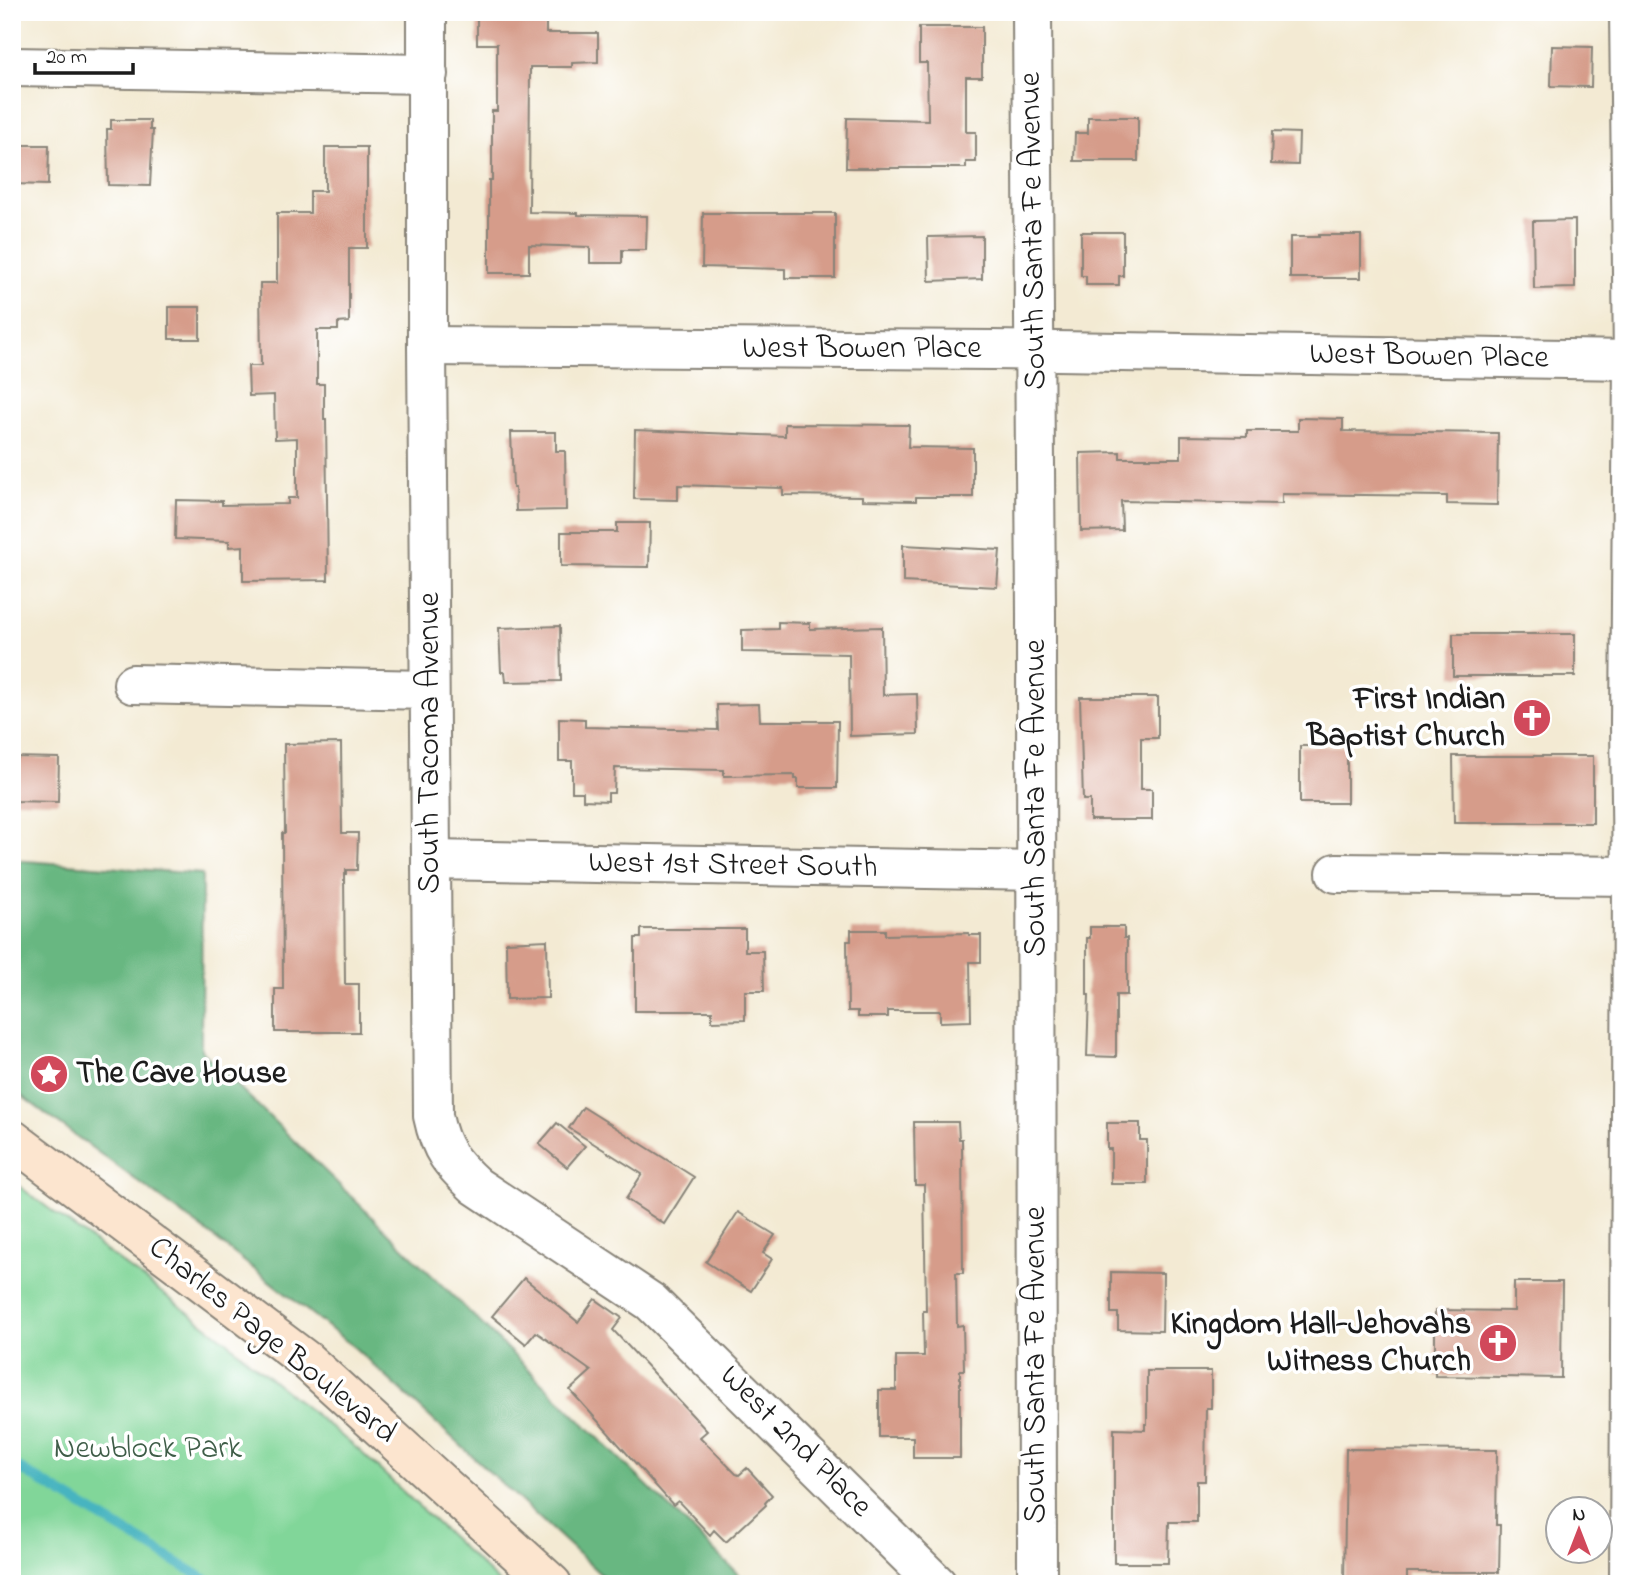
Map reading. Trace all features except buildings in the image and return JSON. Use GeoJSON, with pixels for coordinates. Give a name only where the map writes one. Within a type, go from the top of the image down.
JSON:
{"type":"FeatureCollection","features":[{"type":"Feature","properties":{"kind":"main road","name":"Charles Page Boulevard"},"geometry":{"type":"LineString","coordinates":[[12,1139],[307,1361],[552,1584]]}},
{"type":"Feature","properties":{"kind":"street","name":"South Tacoma Avenue"},"geometry":{"type":"LineString","coordinates":[[427,12],[433,1116],[444,1152],[457,1169],[498,1202],[651,1302]]}},
{"type":"Feature","properties":{"kind":"street","name":"South Santa Fe Avenue"},"geometry":{"type":"LineString","coordinates":[[1032,12],[1037,1584]]}},
{"type":"Feature","properties":{"kind":"street"},"geometry":{"type":"LineString","coordinates":[[1629,1584],[1633,360],[1631,25]]}},
{"type":"Feature","properties":{"kind":"street"},"geometry":{"type":"LineString","coordinates":[[12,67],[428,74]]}},
{"type":"Feature","properties":{"kind":"street","name":"West Bowen Place"},"geometry":{"type":"LineString","coordinates":[[427,346],[1633,360]]}},
{"type":"Feature","properties":{"kind":"street"},"geometry":{"type":"LineString","coordinates":[[133,684],[429,690]]}},
{"type":"Feature","properties":{"kind":"street","name":"West 1st Street South"},"geometry":{"type":"LineString","coordinates":[[431,860],[1035,871]]}},
{"type":"Feature","properties":{"kind":"street"},"geometry":{"type":"LineString","coordinates":[[1336,873],[1632,876]]}},
{"type":"Feature","properties":{"kind":"street","name":"West 2nd Place"},"geometry":{"type":"LineString","coordinates":[[651,1302],[937,1584]]}},
{"type":"Feature","properties":{"kind":"green space"},"geometry":{"type":"Polygon","coordinates":[[[12,860],[202,874],[201,1050],[748,1584],[611,1584],[355,1348],[208,1233],[12,1089],[12,860]]]}},
{"type":"Feature","properties":{"kind":"green space","name":"Newblock Park"},"geometry":{"type":"Polygon","coordinates":[[[12,1181],[228,1342],[360,1451],[501,1584],[12,1584],[12,1181]]]}},
{"type":"Feature","properties":{"kind":"waterway"},"geometry":{"type":"LineString","coordinates":[[12,1464],[213,1584]]}},
{"type":"Feature","properties":{"kind":"place","name":"First Indian Baptist Church"},"geometry":{"type":"Point","coordinates":[1532,718]}},
{"type":"Feature","properties":{"kind":"place","name":"The Cave House"},"geometry":{"type":"Point","coordinates":[49,1074]}},
{"type":"Feature","properties":{"kind":"place","name":"Kingdom Hall-Jehovahs Witness Church"},"geometry":{"type":"Point","coordinates":[1498,1343]}}]}
